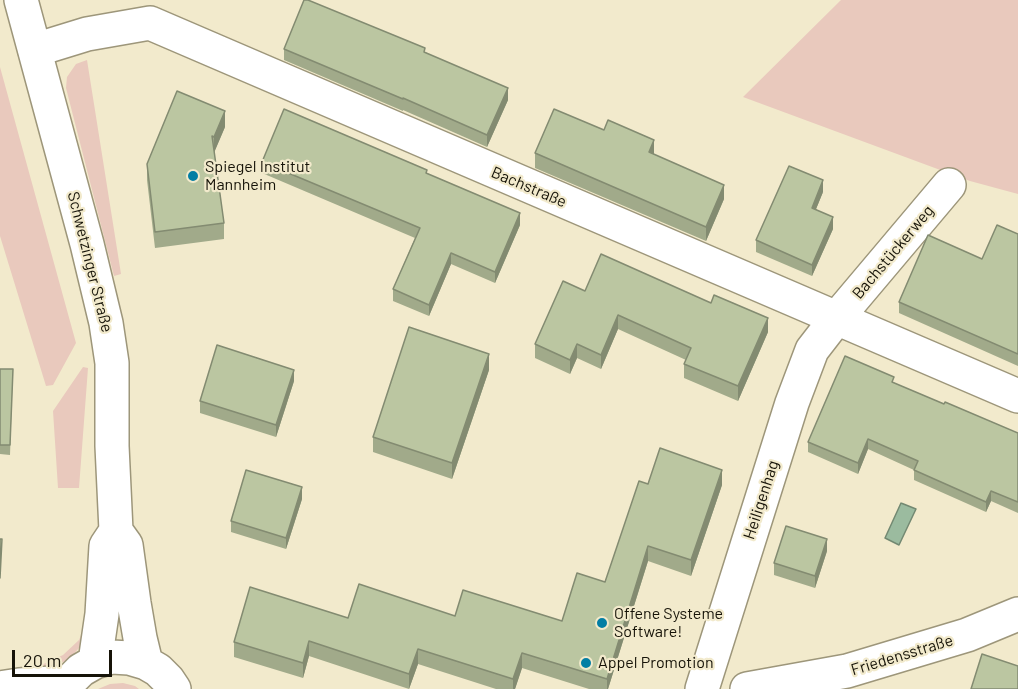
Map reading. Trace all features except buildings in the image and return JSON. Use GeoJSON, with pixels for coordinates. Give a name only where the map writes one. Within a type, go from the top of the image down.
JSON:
{"type":"FeatureCollection","features":[{"type":"Feature","properties":{"kind":"street","name":"Schwetzinger Straße"},"geometry":{"type":"LineString","coordinates":[[21,0],[106,323],[112,363],[112,446],[116,531],[126,545],[134,603],[146,663]]}},
{"type":"Feature","properties":{"kind":"street","name":"Bachstraße"},"geometry":{"type":"LineString","coordinates":[[35,50],[87,34],[150,23],[1018,396]]}},
{"type":"Feature","properties":{"kind":"street","name":"Bachstückerweg"},"geometry":{"type":"LineString","coordinates":[[836,319],[949,185]]}},
{"type":"Feature","properties":{"kind":"street","name":"Heiligenhag"},"geometry":{"type":"LineString","coordinates":[[710,687],[792,403],[812,351],[836,319]]}},
{"type":"Feature","properties":{"kind":"street","name":"Schwetzinger Straße"},"geometry":{"type":"LineString","coordinates":[[94,662],[102,614],[106,546],[116,531]]}},
{"type":"Feature","properties":{"kind":"street","name":"Friedensstraße"},"geometry":{"type":"LineString","coordinates":[[747,689],[847,671],[967,635],[1018,614]]}},
{"type":"Feature","properties":{"kind":"street"},"geometry":{"type":"LineString","coordinates":[[0,688],[19,685],[68,685],[81,670],[94,662],[121,657],[146,663],[158,670],[174,689]]}},
{"type":"Feature","properties":{"kind":"shaded area"},"geometry":{"type":"Polygon","coordinates":[[[841,0],[1018,0],[1018,194],[970,181],[743,97],[841,0]]]}},
{"type":"Feature","properties":{"kind":"shaded area"},"geometry":{"type":"Polygon","coordinates":[[[87,60],[121,274],[114,276],[66,88],[67,77],[76,64],[87,60]]]}},
{"type":"Feature","properties":{"kind":"shaded area"},"geometry":{"type":"Polygon","coordinates":[[[0,67],[76,343],[53,385],[46,386],[0,236],[0,67]]]}},
{"type":"Feature","properties":{"kind":"shaded area"},"geometry":{"type":"Polygon","coordinates":[[[83,367],[88,368],[79,488],[58,488],[53,411],[83,367]]]}},
{"type":"Feature","properties":{"kind":"shaded area"},"geometry":{"type":"Polygon","coordinates":[[[901,503],[916,509],[899,545],[885,538],[901,503]]]}},
{"type":"Feature","properties":{"kind":"shaded area"},"geometry":{"type":"Polygon","coordinates":[[[84,628],[85,636],[79,648],[70,658],[56,666],[36,670],[37,667],[63,655],[79,640],[84,628]]]}},
{"type":"Feature","properties":{"kind":"shaded area"},"geometry":{"type":"Polygon","coordinates":[[[123,683],[139,689],[98,689],[110,684],[123,683]]]}},
{"type":"Feature","properties":{"kind":"place","name":"Spiegel Institut Mannheim"},"geometry":{"type":"Point","coordinates":[193,176]}},
{"type":"Feature","properties":{"kind":"place","name":"Offene Systeme Software!"},"geometry":{"type":"Point","coordinates":[602,623]}},
{"type":"Feature","properties":{"kind":"place","name":"Appel Promotion"},"geometry":{"type":"Point","coordinates":[586,663]}}]}
